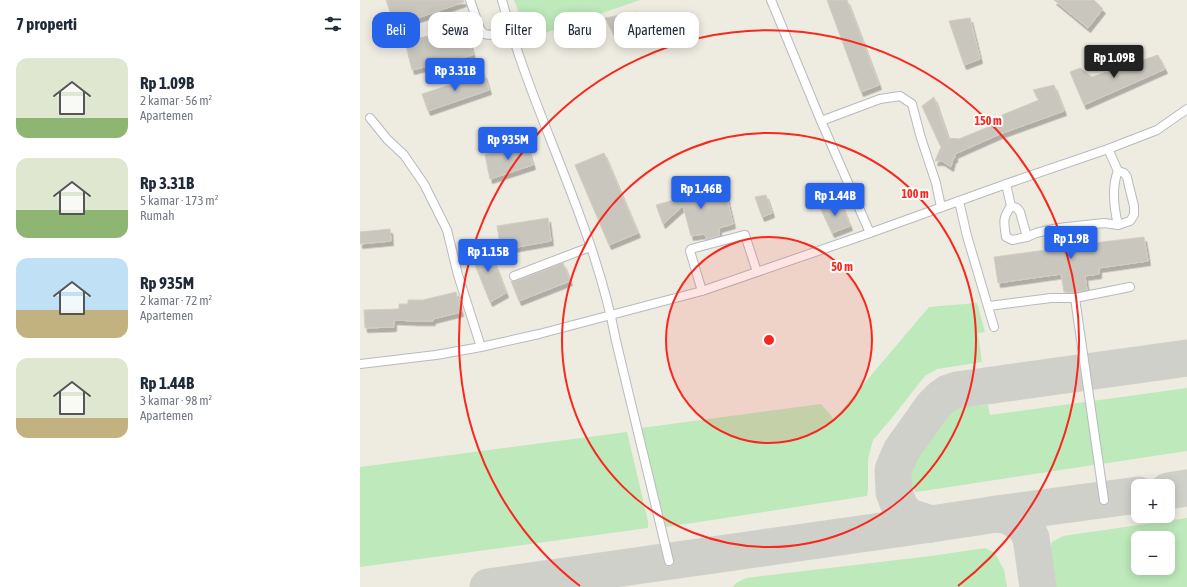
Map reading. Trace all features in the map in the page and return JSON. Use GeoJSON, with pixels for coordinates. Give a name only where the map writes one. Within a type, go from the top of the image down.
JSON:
{"type":"FeatureCollection","features":[{"type":"Feature","properties":{"kind":"lane"},"geometry":{"type":"LineString","coordinates":[[470,0],[480,29],[484,34],[491,35]]}},
{"type":"Feature","properties":{"kind":"lane"},"geometry":{"type":"LineString","coordinates":[[502,0],[505,12]]}},
{"type":"Feature","properties":{"kind":"lane"},"geometry":{"type":"LineString","coordinates":[[771,0],[821,121],[870,233]]}},
{"type":"Feature","properties":{"kind":"lane"},"geometry":{"type":"LineString","coordinates":[[517,48],[534,99],[556,152],[582,222],[611,316],[669,561]]}},
{"type":"Feature","properties":{"kind":"lane"},"geometry":{"type":"LineString","coordinates":[[821,121],[880,99],[900,96],[912,104],[921,138],[936,183],[941,207]]}},
{"type":"Feature","properties":{"kind":"lane"},"geometry":{"type":"LineString","coordinates":[[360,364],[436,355],[481,347],[611,316],[702,291],[1108,149],[1157,130],[1187,109]]}},
{"type":"Feature","properties":{"kind":"lane"},"geometry":{"type":"LineString","coordinates":[[370,118],[404,155],[424,184],[447,230],[458,275],[481,347]]}},
{"type":"Feature","properties":{"kind":"lane"},"geometry":{"type":"LineString","coordinates":[[1012,206],[1003,220],[1006,237],[1012,240],[1058,228],[1104,223],[1118,225],[1130,221],[1134,215],[1134,206],[1127,177],[1124,173],[1118,171],[1108,149]]}},
{"type":"Feature","properties":{"kind":"lane"},"geometry":{"type":"LineString","coordinates":[[1118,171],[1114,179],[1118,225]]}},
{"type":"Feature","properties":{"kind":"lane"},"geometry":{"type":"LineString","coordinates":[[1006,184],[1012,206],[1017,208],[1020,212],[1027,237]]}},
{"type":"Feature","properties":{"kind":"lane"},"geometry":{"type":"LineString","coordinates":[[959,200],[967,236],[994,327]]}},
{"type":"Feature","properties":{"kind":"lane"},"geometry":{"type":"LineString","coordinates":[[702,291],[690,251],[691,249],[745,235],[757,272]]}},
{"type":"Feature","properties":{"kind":"lane"},"geometry":{"type":"LineString","coordinates":[[514,276],[590,247]]}},
{"type":"Feature","properties":{"kind":"lane"},"geometry":{"type":"LineString","coordinates":[[988,306],[1051,298],[1075,298],[1130,287]]}},
{"type":"Feature","properties":{"kind":"lane"},"geometry":{"type":"LineString","coordinates":[[1075,298],[1104,500]]}},
{"type":"Feature","properties":{"kind":"green space"},"geometry":{"type":"Polygon","coordinates":[[[514,0],[640,0],[606,12],[554,12],[554,30],[546,33],[546,12],[518,12],[514,0]]]}},
{"type":"Feature","properties":{"kind":"green space"},"geometry":{"type":"Polygon","coordinates":[[[977,303],[985,332],[978,333],[982,362],[937,369],[925,376],[873,440],[868,459],[867,496],[666,527],[641,428],[821,404],[834,419],[929,307],[977,303]]]}},
{"type":"Feature","properties":{"kind":"green space"},"geometry":{"type":"Polygon","coordinates":[[[1187,388],[1187,451],[916,492],[909,484],[910,470],[923,441],[944,409],[988,405],[990,415],[1187,388]]]}},
{"type":"Feature","properties":{"kind":"green space"},"geometry":{"type":"Polygon","coordinates":[[[627,432],[648,521],[648,528],[360,567],[360,467],[627,432]]]}},
{"type":"Feature","properties":{"kind":"green space"},"geometry":{"type":"Polygon","coordinates":[[[1187,518],[1187,587],[1054,587],[1049,555],[1052,542],[1063,536],[1153,523],[1175,523],[1175,520],[1187,518]]]}},
{"type":"Feature","properties":{"kind":"green space"},"geometry":{"type":"Polygon","coordinates":[[[985,548],[995,553],[1004,570],[1007,587],[733,587],[736,583],[746,578],[931,556],[985,548]]]}},
{"type":"Feature","properties":{"kind":"building"},"geometry":{"type":"Polygon","coordinates":[[[386,0],[463,0],[464,2],[435,12],[428,12],[428,15],[420,17],[420,12],[390,12],[386,0]]]}},
{"type":"Feature","properties":{"kind":"building"},"geometry":{"type":"Polygon","coordinates":[[[827,0],[847,0],[879,85],[861,92],[827,0]]]}},
{"type":"Feature","properties":{"kind":"building"},"geometry":{"type":"Polygon","coordinates":[[[1054,0],[1094,0],[1103,9],[1088,28],[1054,0]]]}},
{"type":"Feature","properties":{"kind":"building"},"geometry":{"type":"Polygon","coordinates":[[[614,16],[614,33],[613,33],[606,18],[614,16]]]}},
{"type":"Feature","properties":{"kind":"building"},"geometry":{"type":"Polygon","coordinates":[[[970,18],[980,59],[964,65],[949,21],[970,18]]]}},
{"type":"Feature","properties":{"kind":"building"},"geometry":{"type":"Polygon","coordinates":[[[428,36],[428,48],[471,48],[473,55],[412,70],[406,48],[420,48],[420,38],[428,36]]]}},
{"type":"Feature","properties":{"kind":"building"},"geometry":{"type":"Polygon","coordinates":[[[1158,55],[1165,69],[1084,105],[1070,72],[1080,68],[1092,77],[1158,55]]]}},
{"type":"Feature","properties":{"kind":"building"},"geometry":{"type":"Polygon","coordinates":[[[484,74],[489,90],[428,111],[422,94],[484,74]]]}},
{"type":"Feature","properties":{"kind":"building"},"geometry":{"type":"Polygon","coordinates":[[[1054,85],[1064,111],[1000,134],[955,154],[951,167],[942,161],[935,161],[941,147],[922,106],[934,97],[948,138],[959,139],[1003,121],[1002,115],[1039,100],[1033,90],[1054,85]]]}},
{"type":"Feature","properties":{"kind":"building"},"geometry":{"type":"Polygon","coordinates":[[[526,143],[533,165],[490,179],[485,155],[526,143]]]}},
{"type":"Feature","properties":{"kind":"building"},"geometry":{"type":"Polygon","coordinates":[[[604,153],[638,233],[609,245],[575,165],[604,153]]]}},
{"type":"Feature","properties":{"kind":"building"},"geometry":{"type":"Polygon","coordinates":[[[723,181],[733,224],[719,228],[719,236],[707,239],[704,234],[691,236],[683,206],[663,224],[656,205],[681,198],[680,194],[707,190],[706,186],[723,181]]]}},
{"type":"Feature","properties":{"kind":"building"},"geometry":{"type":"Polygon","coordinates":[[[766,195],[772,213],[762,217],[755,197],[766,195]]]}},
{"type":"Feature","properties":{"kind":"building"},"geometry":{"type":"Polygon","coordinates":[[[840,201],[850,226],[832,233],[820,207],[840,201]]]}},
{"type":"Feature","properties":{"kind":"building"},"geometry":{"type":"Polygon","coordinates":[[[548,218],[551,241],[501,250],[497,226],[548,218]]]}},
{"type":"Feature","properties":{"kind":"building"},"geometry":{"type":"Polygon","coordinates":[[[390,229],[391,241],[360,244],[360,232],[390,229]]]}},
{"type":"Feature","properties":{"kind":"building"},"geometry":{"type":"Polygon","coordinates":[[[1077,232],[1077,237],[1093,235],[1094,243],[1144,237],[1148,261],[1099,268],[1099,274],[1085,276],[1087,290],[1074,292],[1064,292],[1061,274],[998,283],[994,257],[1046,250],[1045,241],[1058,239],[1058,234],[1077,232]]]}},
{"type":"Feature","properties":{"kind":"building"},"geometry":{"type":"Polygon","coordinates":[[[488,246],[506,293],[490,302],[470,252],[488,246]]]}},
{"type":"Feature","properties":{"kind":"building"},"geometry":{"type":"Polygon","coordinates":[[[563,263],[570,281],[519,301],[511,281],[516,281],[563,263]]]}},
{"type":"Feature","properties":{"kind":"building"},"geometry":{"type":"Polygon","coordinates":[[[456,292],[461,312],[433,319],[433,321],[394,320],[394,327],[365,328],[364,310],[399,309],[399,304],[408,304],[408,300],[423,300],[456,292]]]}},
{"type":"Feature","properties":{"kind":"taxiway"},"geometry":{"type":"LineString","coordinates":[[931,524],[909,517],[900,508],[894,492],[893,470],[901,451],[933,406],[948,393],[957,390],[1187,358]]}},
{"type":"Feature","properties":{"kind":"taxiway"},"geometry":{"type":"LineString","coordinates":[[1175,490],[1187,488]]}},
{"type":"Feature","properties":{"kind":"taxiway"},"geometry":{"type":"LineString","coordinates":[[488,587],[1131,496]]}},
{"type":"Feature","properties":{"kind":"taxiway"},"geometry":{"type":"LineString","coordinates":[[997,514],[1009,516],[1026,527],[1031,538],[1038,587]]}}]}
